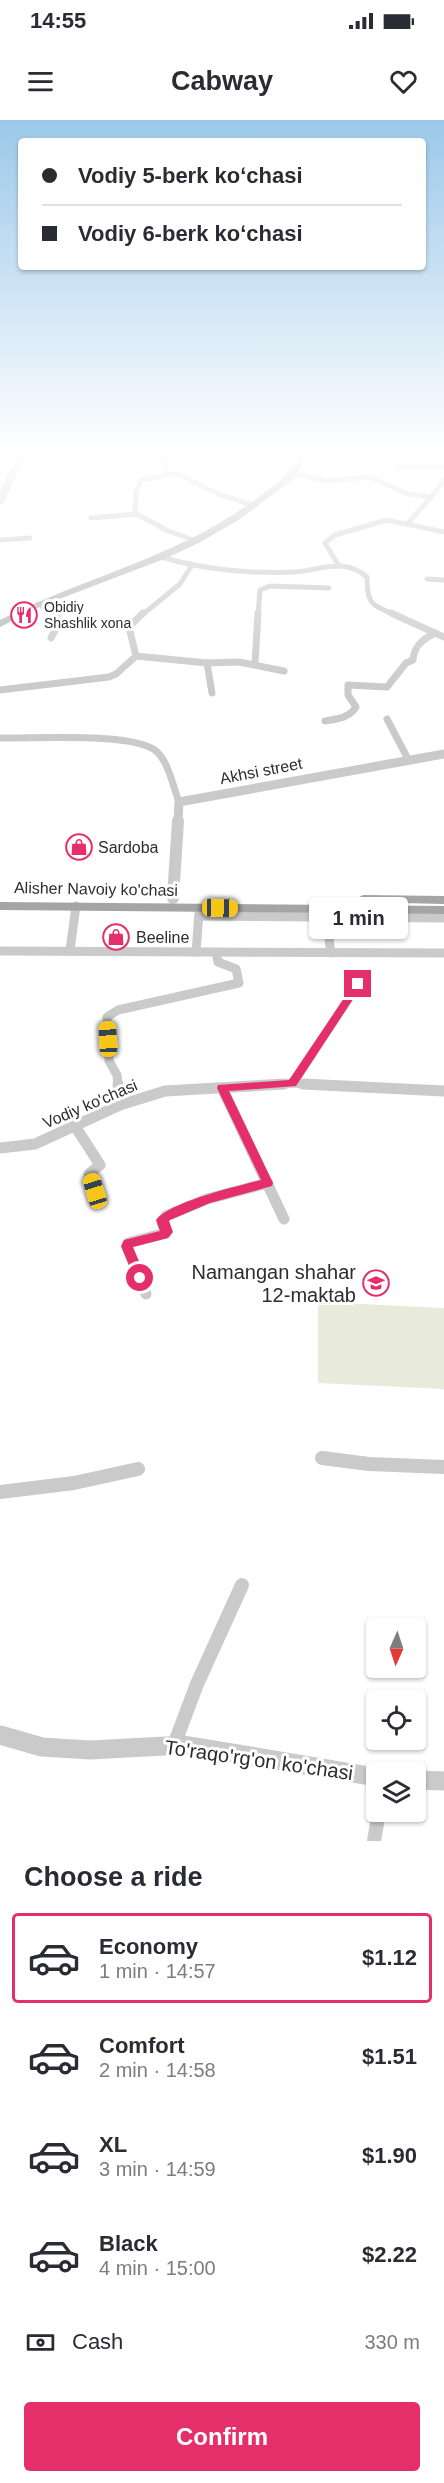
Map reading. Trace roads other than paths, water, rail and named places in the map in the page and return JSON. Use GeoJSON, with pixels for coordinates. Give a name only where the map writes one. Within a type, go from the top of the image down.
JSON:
{"type":"FeatureCollection","features":[{"type":"Feature","properties":{"kind":"main road"},"geometry":{"type":"LineString","coordinates":[[0,624],[38,604],[161,557],[215,530]]}},
{"type":"Feature","properties":{"kind":"main road"},"geometry":{"type":"LineString","coordinates":[[0,637],[13,618]]}},
{"type":"Feature","properties":{"kind":"main road","name":"Alisher Navoiy ko'chasi"},"geometry":{"type":"LineString","coordinates":[[0,896],[444,900]]}},
{"type":"Feature","properties":{"kind":"main road","name":"Alisher Navoiy ko'chasi"},"geometry":{"type":"LineString","coordinates":[[0,906],[76,906],[199,912],[444,910]]}},
{"type":"Feature","properties":{"kind":"street"},"geometry":{"type":"LineString","coordinates":[[167,530],[196,541]]}},
{"type":"Feature","properties":{"kind":"street"},"geometry":{"type":"LineString","coordinates":[[339,566],[326,547],[326,541],[331,537],[353,530]]}},
{"type":"Feature","properties":{"kind":"street"},"geometry":{"type":"LineString","coordinates":[[0,540],[30,538]]}},
{"type":"Feature","properties":{"kind":"street"},"geometry":{"type":"LineString","coordinates":[[161,557],[192,565],[273,573],[315,571],[339,566],[359,570],[367,577],[367,596],[371,604],[444,638]]}},
{"type":"Feature","properties":{"kind":"street"},"geometry":{"type":"LineString","coordinates":[[136,656],[133,648],[134,637],[129,627],[143,613],[173,592],[186,578],[192,565]]}},
{"type":"Feature","properties":{"kind":"street"},"geometry":{"type":"LineString","coordinates":[[427,579],[444,580]]}},
{"type":"Feature","properties":{"kind":"street"},"geometry":{"type":"LineString","coordinates":[[255,664],[260,590],[270,586],[329,588]]}},
{"type":"Feature","properties":{"kind":"street"},"geometry":{"type":"LineString","coordinates":[[38,604],[58,614],[59,623],[51,638]]}},
{"type":"Feature","properties":{"kind":"street"},"geometry":{"type":"LineString","coordinates":[[325,721],[343,718],[354,711],[356,707],[348,695],[348,685],[387,687],[406,663],[413,660],[415,648],[435,633]]}},
{"type":"Feature","properties":{"kind":"street"},"geometry":{"type":"LineString","coordinates":[[0,690],[109,677],[116,674],[136,656],[207,663],[239,662],[284,671]]}},
{"type":"Feature","properties":{"kind":"street"},"geometry":{"type":"LineString","coordinates":[[207,663],[212,693]]}},
{"type":"Feature","properties":{"kind":"street"},"geometry":{"type":"LineString","coordinates":[[387,719],[408,759]]}},
{"type":"Feature","properties":{"kind":"street"},"geometry":{"type":"LineString","coordinates":[[0,738],[136,742],[156,750],[179,802],[173,898]]}},
{"type":"Feature","properties":{"kind":"street","name":"Akhsi street"},"geometry":{"type":"LineString","coordinates":[[179,802],[444,754]]}},
{"type":"Feature","properties":{"kind":"street"},"geometry":{"type":"LineString","coordinates":[[70,951],[76,906]]}},
{"type":"Feature","properties":{"kind":"street"},"geometry":{"type":"LineString","coordinates":[[196,952],[199,912]]}},
{"type":"Feature","properties":{"kind":"street"},"geometry":{"type":"LineString","coordinates":[[331,953],[325,912],[444,918]]}},
{"type":"Feature","properties":{"kind":"street"},"geometry":{"type":"LineString","coordinates":[[0,951],[444,953]]}},
{"type":"Feature","properties":{"kind":"street"},"geometry":{"type":"LineString","coordinates":[[120,1105],[117,1075],[109,1061],[107,1017],[117,1011],[239,983],[236,969],[218,962],[216,952]]}},
{"type":"Feature","properties":{"kind":"street"},"geometry":{"type":"LineString","coordinates":[[293,1083],[358,984]]}},
{"type":"Feature","properties":{"kind":"street","name":"Vodiy ko'chasi"},"geometry":{"type":"LineString","coordinates":[[0,1148],[35,1144],[120,1105],[165,1091],[293,1083],[444,1091]]}},
{"type":"Feature","properties":{"kind":"street"},"geometry":{"type":"LineString","coordinates":[[222,1088],[284,1219]]}},
{"type":"Feature","properties":{"kind":"street"},"geometry":{"type":"LineString","coordinates":[[75,1126],[100,1165],[89,1174],[95,1191]]}},
{"type":"Feature","properties":{"kind":"street"},"geometry":{"type":"LineString","coordinates":[[146,1294],[128,1244],[167,1232],[162,1220],[166,1216],[207,1199],[268,1183]]}},
{"type":"Feature","properties":{"kind":"street"},"geometry":{"type":"LineString","coordinates":[[322,1458],[369,1464],[444,1467]]}},
{"type":"Feature","properties":{"kind":"street"},"geometry":{"type":"LineString","coordinates":[[0,1492],[74,1483],[138,1469]]}},
{"type":"Feature","properties":{"kind":"street"},"geometry":{"type":"LineString","coordinates":[[174,1745],[197,1684],[243,1585]]}},
{"type":"Feature","properties":{"kind":"street","name":"To'raqo'rg'on ko'chasi"},"geometry":{"type":"LineString","coordinates":[[0,1735],[42,1747],[90,1750],[174,1745],[229,1751],[366,1775]]}},
{"type":"Feature","properties":{"kind":"street"},"geometry":{"type":"LineString","coordinates":[[426,1780],[444,1781]]}},
{"type":"Feature","properties":{"kind":"street"},"geometry":{"type":"LineString","coordinates":[[374,1841],[377,1822]]}},
{"type":"Feature","properties":{"kind":"place","name":"Obidiy Shashlik xona"},"geometry":{"type":"Point","coordinates":[24,615]}},
{"type":"Feature","properties":{"kind":"place","name":"Sardoba"},"geometry":{"type":"Point","coordinates":[79,847]}},
{"type":"Feature","properties":{"kind":"place","name":"Beeline"},"geometry":{"type":"Point","coordinates":[116,937]}},
{"type":"Feature","properties":{"kind":"place","name":"Namangan shahar 12-maktab"},"geometry":{"type":"Point","coordinates":[376,1283]}}]}
